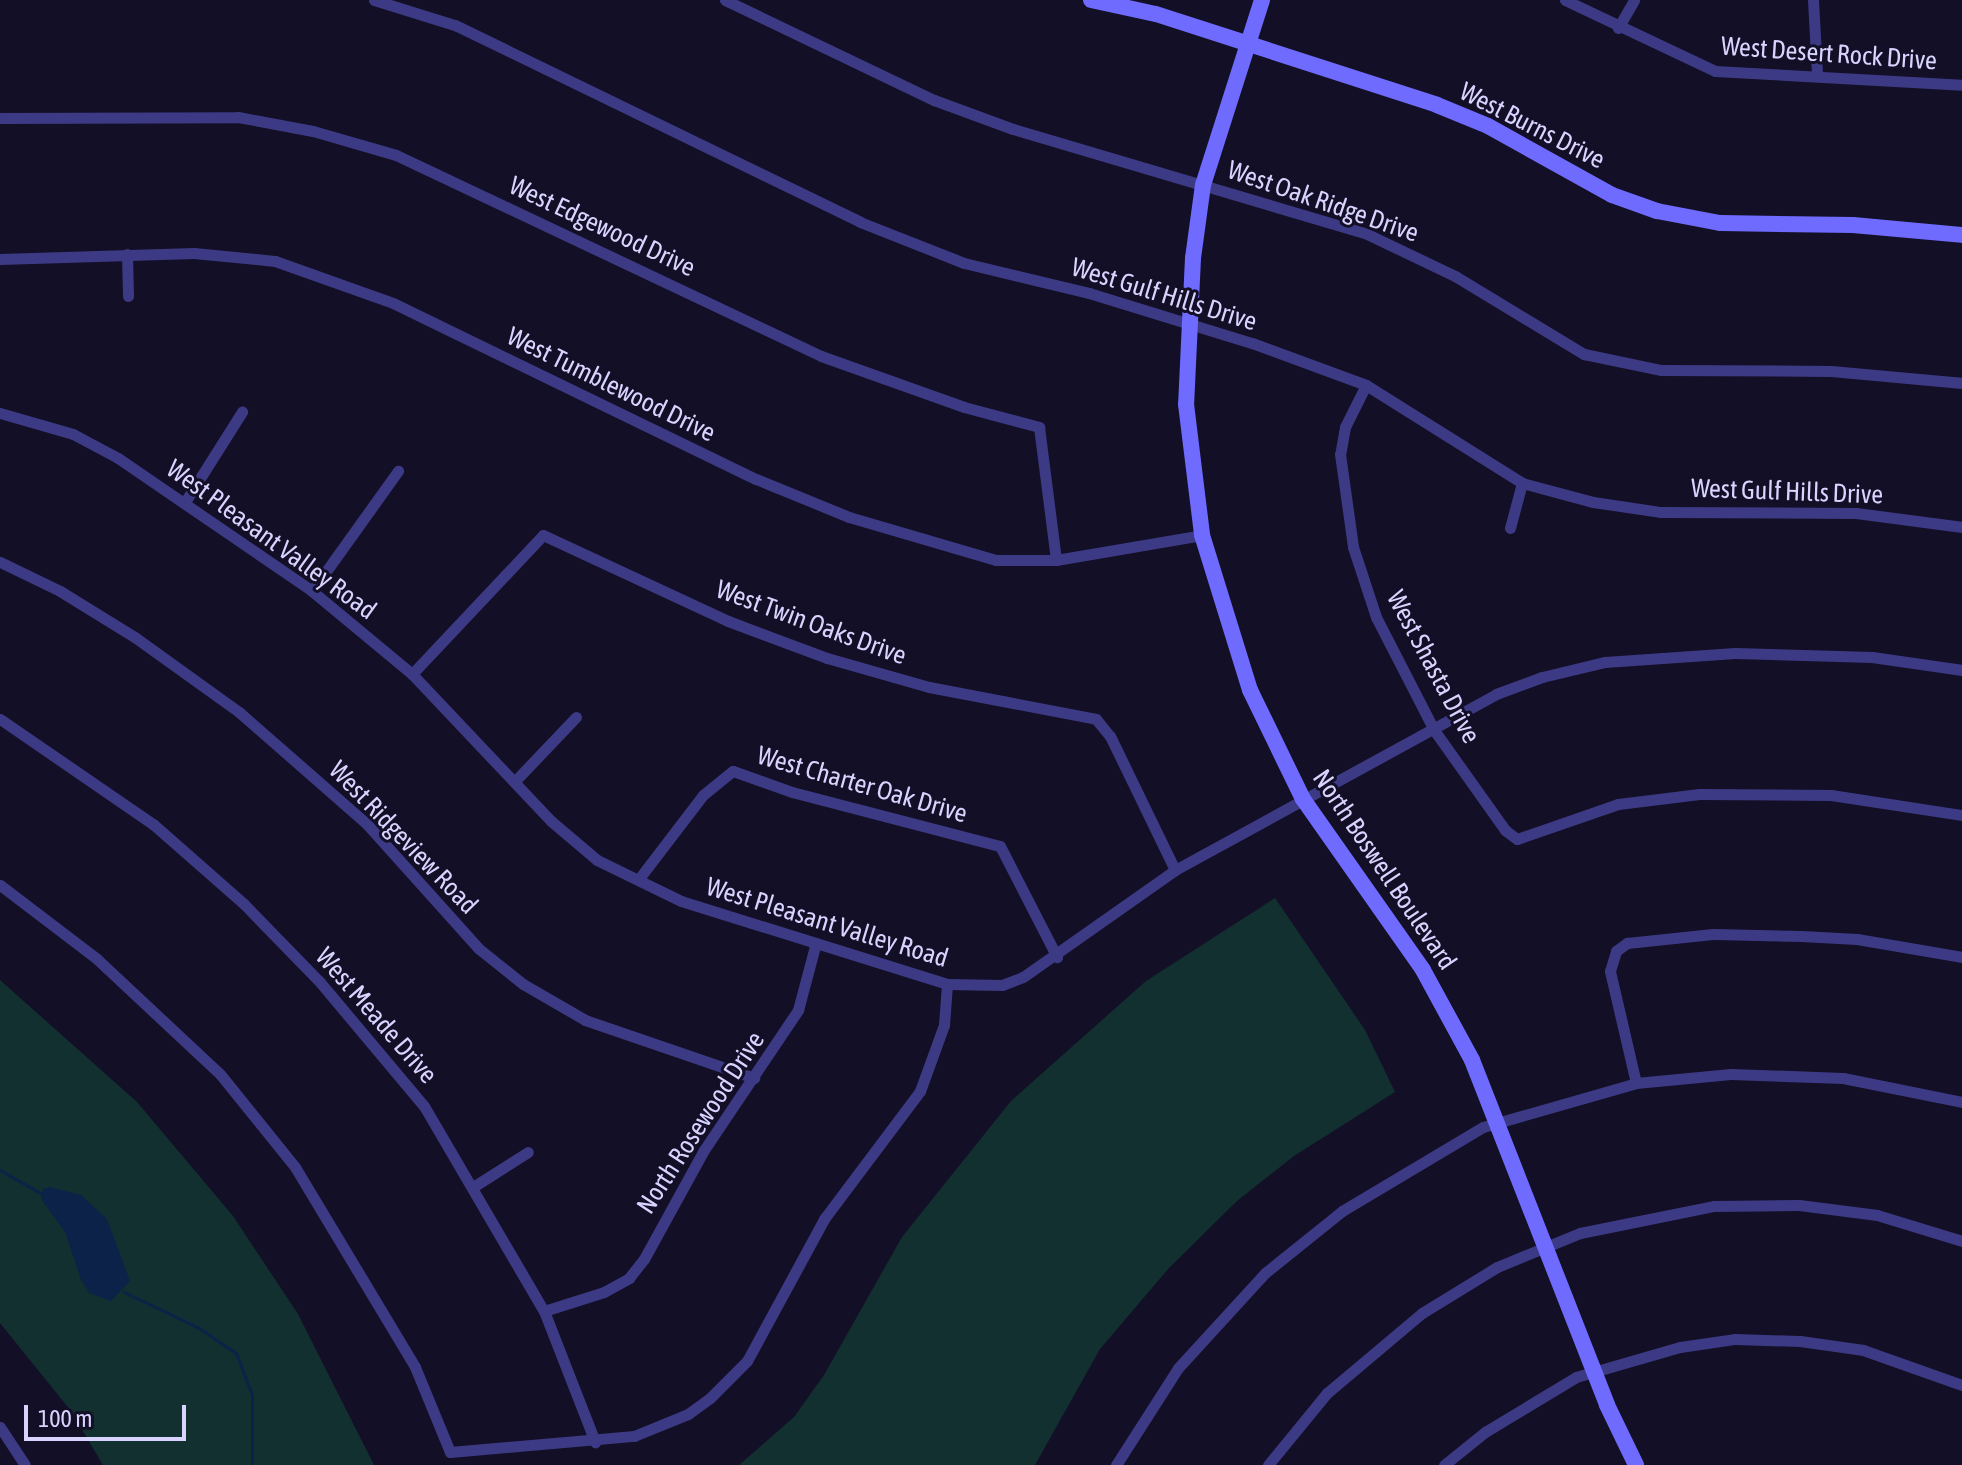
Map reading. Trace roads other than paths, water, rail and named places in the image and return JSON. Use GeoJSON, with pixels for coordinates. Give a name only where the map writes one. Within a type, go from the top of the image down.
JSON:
{"type":"FeatureCollection","features":[{"type":"Feature","properties":{"kind":"street","name":"West Gulf Hills Drive"},"geometry":{"type":"LineString","coordinates":[[374,0],[455,25],[860,222],[964,263],[1089,293],[1366,385],[1522,483],[1593,502],[1661,512],[1856,513],[1962,527]]}},
{"type":"Feature","properties":{"kind":"street","name":"West Oak Ridge Drive"},"geometry":{"type":"LineString","coordinates":[[725,0],[934,100],[1367,234],[1414,254],[1558,340],[1627,365],[1831,371],[1962,383]]}},
{"type":"Feature","properties":{"kind":"street","name":"West Burns Drive"},"geometry":{"type":"LineString","coordinates":[[1091,0],[1156,14],[1437,105],[1488,126],[1612,195],[1657,211],[1720,223],[1866,226],[1962,235]]}},
{"type":"Feature","properties":{"kind":"street","name":"North Boswell Boulevard"},"geometry":{"type":"LineString","coordinates":[[1262,0],[1203,185],[1188,325],[1186,404],[1202,535],[1250,690],[1303,799],[1449,1012],[1498,1121],[1593,1370],[1636,1465]]}},
{"type":"Feature","properties":{"kind":"street","name":"West Desert Rock Drive"},"geometry":{"type":"LineString","coordinates":[[1565,0],[1618,28],[1715,71],[1817,73],[1962,85]]}},
{"type":"Feature","properties":{"kind":"street"},"geometry":{"type":"LineString","coordinates":[[1618,28],[1634,0]]}},
{"type":"Feature","properties":{"kind":"street"},"geometry":{"type":"LineString","coordinates":[[1813,0],[1817,73]]}},
{"type":"Feature","properties":{"kind":"street","name":"West Edgewood Drive"},"geometry":{"type":"LineString","coordinates":[[0,118],[238,117],[313,131],[396,155],[821,356],[964,407],[1039,427],[1056,560]]}},
{"type":"Feature","properties":{"kind":"street","name":"West Tumblewood Drive"},"geometry":{"type":"LineString","coordinates":[[0,259],[194,253],[275,261],[330,277],[393,303],[756,479],[849,517],[996,560],[1056,560],[1202,535]]}},
{"type":"Feature","properties":{"kind":"street"},"geometry":{"type":"LineString","coordinates":[[127,254],[128,296]]}},
{"type":"Feature","properties":{"kind":"street","name":"West Shasta Drive"},"geometry":{"type":"LineString","coordinates":[[1366,385],[1345,427],[1340,454],[1353,547],[1376,617],[1434,730],[1505,830],[1517,839],[1618,804],[1699,794],[1831,795],[1962,815]]}},
{"type":"Feature","properties":{"kind":"street"},"geometry":{"type":"LineString","coordinates":[[185,502],[242,412]]}},
{"type":"Feature","properties":{"kind":"street","name":"West Pleasant Valley Road"},"geometry":{"type":"LineString","coordinates":[[0,413],[73,434],[185,502],[312,591],[412,674],[516,780],[551,821],[597,860],[681,901],[815,946],[947,984],[1002,985],[1057,957],[1175,870],[1496,694],[1605,662],[1808,653],[1962,670]]}},
{"type":"Feature","properties":{"kind":"street"},"geometry":{"type":"LineString","coordinates":[[312,591],[398,471]]}},
{"type":"Feature","properties":{"kind":"street"},"geometry":{"type":"LineString","coordinates":[[1510,528],[1522,483]]}},
{"type":"Feature","properties":{"kind":"street","name":"West Twin Oaks Drive"},"geometry":{"type":"LineString","coordinates":[[412,674],[543,535],[728,621],[827,658],[929,687],[1096,719],[1110,736],[1175,870]]}},
{"type":"Feature","properties":{"kind":"street","name":"West Ridgeview Road"},"geometry":{"type":"LineString","coordinates":[[0,562],[124,630],[239,712],[366,823],[478,948],[523,984],[585,1020],[754,1078]]}},
{"type":"Feature","properties":{"kind":"street"},"geometry":{"type":"LineString","coordinates":[[516,780],[576,717]]}},
{"type":"Feature","properties":{"kind":"street","name":"West Meade Drive"},"geometry":{"type":"LineString","coordinates":[[0,719],[153,824],[244,904],[319,981],[424,1106],[544,1311],[595,1442]]}},
{"type":"Feature","properties":{"kind":"street","name":"West Charter Oak Drive"},"geometry":{"type":"LineString","coordinates":[[638,880],[703,795],[733,771],[792,792],[1000,846],[1057,957]]}},
{"type":"Feature","properties":{"kind":"street"},"geometry":{"type":"LineString","coordinates":[[0,885],[97,959],[220,1074],[295,1167],[415,1367],[450,1452],[595,1442],[634,1436],[688,1414],[747,1361],[824,1219],[920,1091],[944,1025],[947,984]]}},
{"type":"Feature","properties":{"kind":"street"},"geometry":{"type":"LineString","coordinates":[[1636,1083],[1610,971],[1616,951],[1627,943],[1713,934],[1801,936],[1857,939],[1962,957]]}},
{"type":"Feature","properties":{"kind":"street","name":"North Rosewood Drive"},"geometry":{"type":"LineString","coordinates":[[544,1311],[604,1292],[629,1278],[704,1150],[798,1010],[815,946]]}},
{"type":"Feature","properties":{"kind":"street"},"geometry":{"type":"LineString","coordinates":[[1116,1465],[1178,1368],[1265,1273],[1342,1211],[1498,1121],[1636,1083],[1731,1074],[1830,1077],[1962,1102]]}},
{"type":"Feature","properties":{"kind":"street"},"geometry":{"type":"LineString","coordinates":[[473,1187],[528,1152]]}},
{"type":"Feature","properties":{"kind":"street"},"geometry":{"type":"LineString","coordinates":[[1268,1465],[1327,1393],[1376,1348],[1479,1276],[1545,1245],[1631,1219],[1756,1206],[1877,1215],[1962,1241]]}},
{"type":"Feature","properties":{"kind":"street"},"geometry":{"type":"LineString","coordinates":[[1444,1465],[1485,1432],[1593,1370],[1735,1339],[1800,1341],[1863,1350],[1962,1385]]}},
{"type":"Feature","properties":{"kind":"street"},"geometry":{"type":"LineString","coordinates":[[0,1427],[25,1465]]}},
{"type":"Feature","properties":{"kind":"water"},"geometry":{"type":"Polygon","coordinates":[[[50,1187],[81,1195],[107,1219],[130,1281],[111,1301],[89,1293],[81,1280],[65,1232],[41,1199],[43,1189],[50,1187]]]}},
{"type":"Feature","properties":{"kind":"waterway"},"geometry":{"type":"LineString","coordinates":[[0,1170],[42,1194]]}},
{"type":"Feature","properties":{"kind":"waterway"},"geometry":{"type":"LineString","coordinates":[[124,1292],[199,1328],[236,1353],[252,1395],[252,1465]]}}]}
